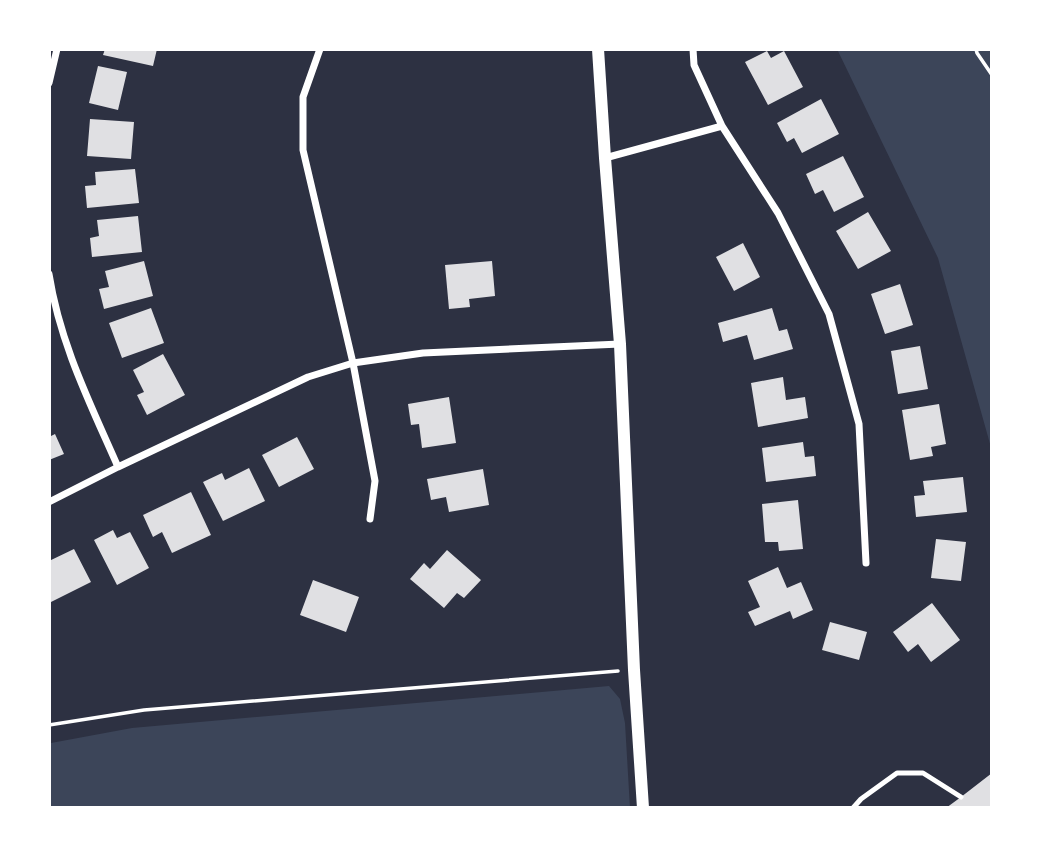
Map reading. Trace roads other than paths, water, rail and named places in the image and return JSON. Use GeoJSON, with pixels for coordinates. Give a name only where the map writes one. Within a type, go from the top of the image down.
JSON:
{"type":"FeatureCollection","features":[{"type":"Feature","properties":{"kind":"street"},"geometry":{"type":"LineString","coordinates":[[49,83],[57,49]]}},
{"type":"Feature","properties":{"kind":"street"},"geometry":{"type":"LineString","coordinates":[[320,49],[303,97],[303,150],[353,362],[375,481],[370,519]]}},
{"type":"Feature","properties":{"kind":"street"},"geometry":{"type":"LineString","coordinates":[[598,49],[604,158],[620,344],[634,670],[643,808]]}},
{"type":"Feature","properties":{"kind":"street"},"geometry":{"type":"LineString","coordinates":[[693,49],[694,65],[722,126],[778,213],[829,314],[859,424],[866,563]]}},
{"type":"Feature","properties":{"kind":"street"},"geometry":{"type":"LineString","coordinates":[[604,158],[722,126]]}},
{"type":"Feature","properties":{"kind":"street"},"geometry":{"type":"LineString","coordinates":[[49,274],[53,303],[71,361],[118,467]]}},
{"type":"Feature","properties":{"kind":"street"},"geometry":{"type":"LineString","coordinates":[[49,502],[308,377],[353,362],[423,353],[620,344]]}},
{"type":"Feature","properties":{"kind":"lane"},"geometry":{"type":"LineString","coordinates":[[853,808],[897,773],[923,773],[961,797]]}}]}
